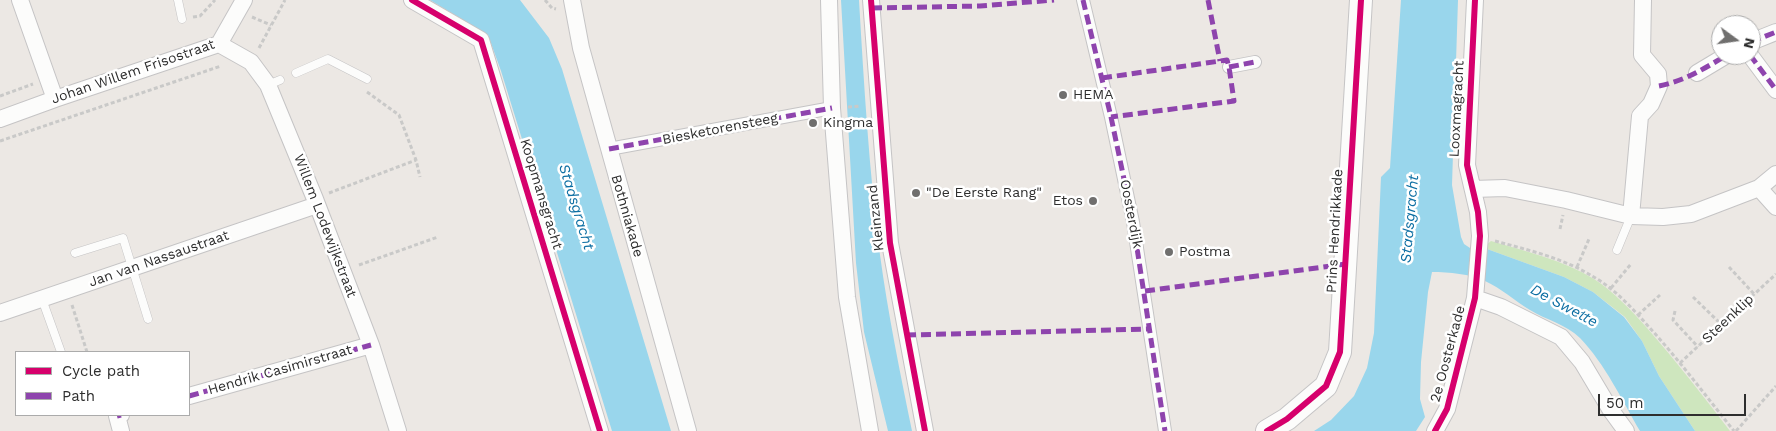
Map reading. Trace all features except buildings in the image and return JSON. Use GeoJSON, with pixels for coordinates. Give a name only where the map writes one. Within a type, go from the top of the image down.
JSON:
{"type":"FeatureCollection","features":[{"type":"Feature","properties":{"kind":"main road","name":"Prins Hendrikkade"},"geometry":{"type":"LineString","coordinates":[[1267,431],[1287,419],[1326,386],[1340,352],[1361,0]]}},
{"type":"Feature","properties":{"kind":"street"},"geometry":{"type":"LineString","coordinates":[[20,0],[55,99]]}},
{"type":"Feature","properties":{"kind":"street","name":"Johan Willem Frisostraat"},"geometry":{"type":"LineString","coordinates":[[0,119],[219,44],[244,0]]}},
{"type":"Feature","properties":{"kind":"street","name":"Koopmansgracht"},"geometry":{"type":"LineString","coordinates":[[412,0],[481,40],[600,431]]}},
{"type":"Feature","properties":{"kind":"street","name":"Bothniakade"},"geometry":{"type":"LineString","coordinates":[[572,0],[581,48],[688,431]]}},
{"type":"Feature","properties":{"kind":"street"},"geometry":{"type":"LineString","coordinates":[[829,0],[838,107],[847,297],[870,431]]}},
{"type":"Feature","properties":{"kind":"street","name":"Kleinzand"},"geometry":{"type":"LineString","coordinates":[[871,0],[890,243],[925,431]]}},
{"type":"Feature","properties":{"kind":"street","name":"Oosterdijk"},"geometry":{"type":"LineString","coordinates":[[1083,0],[1133,222],[1165,431]]}},
{"type":"Feature","properties":{"kind":"street","name":"Looxmagracht"},"geometry":{"type":"LineString","coordinates":[[1475,0],[1467,165],[1478,212],[1480,242]]}},
{"type":"Feature","properties":{"kind":"street"},"geometry":{"type":"LineString","coordinates":[[1631,216],[1640,116],[1651,104],[1659,86],[1658,74],[1642,55],[1643,0]]}},
{"type":"Feature","properties":{"kind":"street"},"geometry":{"type":"LineString","coordinates":[[1761,38],[1776,32]]}},
{"type":"Feature","properties":{"kind":"street","name":"Willem Lodewijkstraat"},"geometry":{"type":"LineString","coordinates":[[219,44],[247,60],[274,82],[316,202],[371,345],[398,431]]}},
{"type":"Feature","properties":{"kind":"street"},"geometry":{"type":"LineString","coordinates":[[1229,68],[1255,62]]}},
{"type":"Feature","properties":{"kind":"street"},"geometry":{"type":"LineString","coordinates":[[1697,73],[1711,65]]}},
{"type":"Feature","properties":{"kind":"street"},"geometry":{"type":"LineString","coordinates":[[1757,65],[1776,90]]}},
{"type":"Feature","properties":{"kind":"street","name":"Biesketorensteeg"},"geometry":{"type":"LineString","coordinates":[[609,149],[838,107]]}},
{"type":"Feature","properties":{"kind":"street"},"geometry":{"type":"LineString","coordinates":[[1473,189],[1505,188],[1566,200],[1631,216],[1663,217],[1691,214],[1759,188],[1776,174]]}},
{"type":"Feature","properties":{"kind":"street"},"geometry":{"type":"LineString","coordinates":[[1759,188],[1776,207]]}},
{"type":"Feature","properties":{"kind":"street","name":"Jan van Nassaustraat"},"geometry":{"type":"LineString","coordinates":[[0,313],[133,268],[316,202]]}},
{"type":"Feature","properties":{"kind":"street","name":"2e Oosterkade"},"geometry":{"type":"LineString","coordinates":[[1435,431],[1447,410],[1475,298],[1480,242]]}},
{"type":"Feature","properties":{"kind":"street"},"geometry":{"type":"LineString","coordinates":[[1475,298],[1501,307],[1561,337],[1582,362],[1610,409],[1626,431]]}},
{"type":"Feature","properties":{"kind":"street","name":"Hendrik Casimirstraat"},"geometry":{"type":"LineString","coordinates":[[190,396],[371,345]]}},
{"type":"Feature","properties":{"kind":"lane"},"geometry":{"type":"LineString","coordinates":[[178,0],[182,19]]}},
{"type":"Feature","properties":{"kind":"lane"},"geometry":{"type":"LineString","coordinates":[[296,72],[328,59],[367,79]]}},
{"type":"Feature","properties":{"kind":"lane"},"geometry":{"type":"LineString","coordinates":[[1616,250],[1631,216]]}},
{"type":"Feature","properties":{"kind":"lane"},"geometry":{"type":"LineString","coordinates":[[74,253],[122,238],[148,319]]}},
{"type":"Feature","properties":{"kind":"lane"},"geometry":{"type":"LineString","coordinates":[[42,299],[61,351]]}},
{"type":"Feature","properties":{"kind":"path"},"geometry":{"type":"LineString","coordinates":[[182,19],[200,16],[215,0]]}},
{"type":"Feature","properties":{"kind":"path"},"geometry":{"type":"LineString","coordinates":[[0,141],[247,60],[285,0]]}},
{"type":"Feature","properties":{"kind":"path"},"geometry":{"type":"LineString","coordinates":[[0,96],[48,79]]}},
{"type":"Feature","properties":{"kind":"path"},"geometry":{"type":"LineString","coordinates":[[367,79],[367,93],[399,115],[416,160],[420,177]]}},
{"type":"Feature","properties":{"kind":"path"},"geometry":{"type":"LineString","coordinates":[[838,107],[866,106]]}},
{"type":"Feature","properties":{"kind":"path"},"geometry":{"type":"LineString","coordinates":[[316,202],[416,160]]}},
{"type":"Feature","properties":{"kind":"path"},"geometry":{"type":"LineString","coordinates":[[342,272],[438,237]]}},
{"type":"Feature","properties":{"kind":"path"},"geometry":{"type":"LineString","coordinates":[[1577,268],[1588,239]]}},
{"type":"Feature","properties":{"kind":"path"},"geometry":{"type":"LineString","coordinates":[[1480,242],[1535,251],[1577,268],[1611,288],[1638,315],[1680,363],[1735,431],[1776,386]]}},
{"type":"Feature","properties":{"kind":"path"},"geometry":{"type":"LineString","coordinates":[[1611,288],[1631,264]]}},
{"type":"Feature","properties":{"kind":"path"},"geometry":{"type":"LineString","coordinates":[[1729,267],[1754,294]]}},
{"type":"Feature","properties":{"kind":"path"},"geometry":{"type":"LineString","coordinates":[[67,290],[87,351]]}},
{"type":"Feature","properties":{"kind":"path"},"geometry":{"type":"LineString","coordinates":[[1638,315],[1660,295]]}},
{"type":"Feature","properties":{"kind":"path"},"geometry":{"type":"LineString","coordinates":[[1693,297],[1722,325]]}},
{"type":"Feature","properties":{"kind":"path"},"geometry":{"type":"LineString","coordinates":[[1675,311],[1673,320],[1698,347]]}},
{"type":"Feature","properties":{"kind":"green space"},"geometry":{"type":"Polygon","coordinates":[[[1491,241],[1570,266],[1594,279],[1608,290],[1658,340],[1730,431],[1695,431],[1659,376],[1642,341],[1625,317],[1593,292],[1564,277],[1487,249],[1485,246],[1491,241]]]}},
{"type":"Feature","properties":{"kind":"water","name":"Stadsgracht"},"geometry":{"type":"Polygon","coordinates":[[[430,0],[520,0],[549,38],[562,69],[671,431],[612,431],[501,71],[488,35],[430,0]]]}},
{"type":"Feature","properties":{"kind":"water"},"geometry":{"type":"Polygon","coordinates":[[[841,0],[859,0],[876,223],[890,321],[912,431],[888,431],[864,332],[856,263],[841,0]]]}},
{"type":"Feature","properties":{"kind":"water"},"geometry":{"type":"Polygon","coordinates":[[[1401,0],[1458,0],[1452,185],[1461,237],[1464,244],[1470,248],[1487,249],[1564,277],[1593,292],[1624,317],[1642,341],[1659,376],[1695,431],[1640,431],[1597,359],[1574,333],[1530,310],[1485,281],[1459,274],[1432,272],[1428,292],[1421,362],[1420,399],[1425,417],[1416,431],[1314,431],[1331,420],[1354,396],[1367,368],[1374,333],[1381,177],[1390,168],[1401,0]]]}},
{"type":"Feature","properties":{"kind":"marked path"},"geometry":{"type":"LineString","coordinates":[[872,8],[980,6],[1054,0]]}},
{"type":"Feature","properties":{"kind":"marked path"},"geometry":{"type":"LineString","coordinates":[[1083,0],[1111,117],[1133,222],[1165,431]]}},
{"type":"Feature","properties":{"kind":"marked path"},"geometry":{"type":"LineString","coordinates":[[1208,0],[1220,61]]}},
{"type":"Feature","properties":{"kind":"marked path"},"geometry":{"type":"LineString","coordinates":[[1761,38],[1776,32]]}},
{"type":"Feature","properties":{"kind":"marked path"},"geometry":{"type":"LineString","coordinates":[[1102,78],[1227,60],[1229,67],[1234,101],[1111,117]]}},
{"type":"Feature","properties":{"kind":"marked path"},"geometry":{"type":"LineString","coordinates":[[1229,67],[1255,62]]}},
{"type":"Feature","properties":{"kind":"marked path"},"geometry":{"type":"LineString","coordinates":[[1659,86],[1686,77],[1711,64]]}},
{"type":"Feature","properties":{"kind":"marked path"},"geometry":{"type":"LineString","coordinates":[[1757,65],[1776,90]]}},
{"type":"Feature","properties":{"kind":"marked path"},"geometry":{"type":"LineString","coordinates":[[609,149],[832,108]]}},
{"type":"Feature","properties":{"kind":"marked path"},"geometry":{"type":"LineString","coordinates":[[1145,291],[1346,264]]}},
{"type":"Feature","properties":{"kind":"marked path"},"geometry":{"type":"LineString","coordinates":[[906,335],[1151,329]]}},
{"type":"Feature","properties":{"kind":"marked path"},"geometry":{"type":"LineString","coordinates":[[190,396],[371,345]]}},
{"type":"Feature","properties":{"kind":"cycle path"},"geometry":{"type":"LineString","coordinates":[[412,0],[481,40],[600,431]]}},
{"type":"Feature","properties":{"kind":"cycle path"},"geometry":{"type":"LineString","coordinates":[[871,0],[890,243],[925,431]]}},
{"type":"Feature","properties":{"kind":"cycle path"},"geometry":{"type":"LineString","coordinates":[[1267,431],[1287,419],[1326,386],[1340,352],[1361,0]]}},
{"type":"Feature","properties":{"kind":"cycle path"},"geometry":{"type":"LineString","coordinates":[[1435,431],[1447,409],[1475,298],[1480,236],[1478,212],[1467,165],[1475,0]]}},
{"type":"Feature","properties":{"kind":"place","name":"HEMA"},"geometry":{"type":"Point","coordinates":[1063,95]}},
{"type":"Feature","properties":{"kind":"place","name":"Kingma"},"geometry":{"type":"Point","coordinates":[813,123]}},
{"type":"Feature","properties":{"kind":"place","name":"\"De Eerste Rang\""},"geometry":{"type":"Point","coordinates":[916,193]}},
{"type":"Feature","properties":{"kind":"place","name":"Etos"},"geometry":{"type":"Point","coordinates":[1093,201]}},
{"type":"Feature","properties":{"kind":"place","name":"Postma"},"geometry":{"type":"Point","coordinates":[1169,252]}},
{"type":"Feature","properties":{"kind":"water label","name":"De Swette"},"geometry":{"type":"Point","coordinates":[1564,306]}}]}
